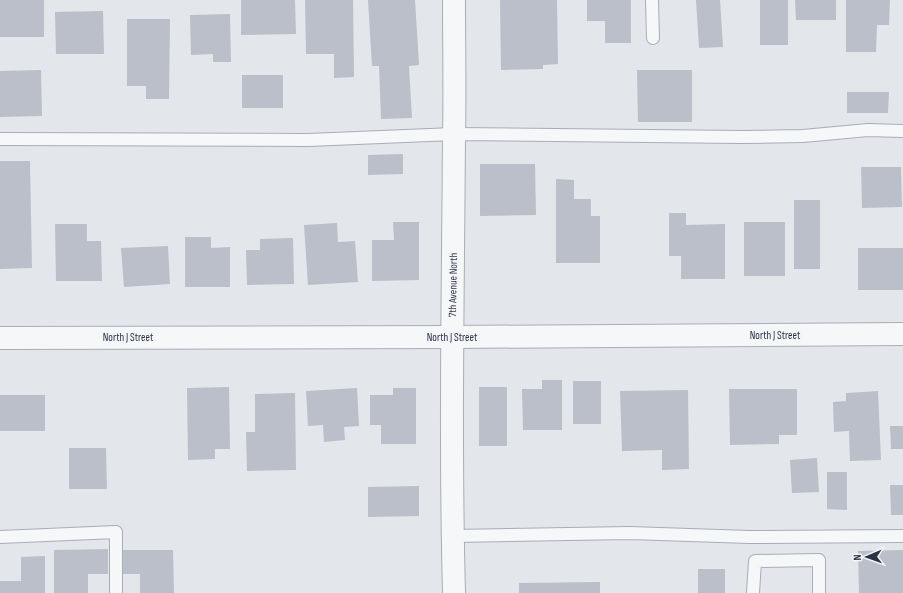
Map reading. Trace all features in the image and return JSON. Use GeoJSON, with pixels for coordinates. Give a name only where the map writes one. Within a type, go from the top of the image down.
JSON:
{"type":"FeatureCollection","features":[{"type":"Feature","properties":{"kind":"street","name":"7th Avenue North"},"geometry":{"type":"LineString","coordinates":[[454,0],[452,337],[452,536],[454,593]]}},
{"type":"Feature","properties":{"kind":"street","name":"North J Street"},"geometry":{"type":"LineString","coordinates":[[0,338],[903,334]]}},
{"type":"Feature","properties":{"kind":"lane"},"geometry":{"type":"LineString","coordinates":[[652,0],[653,38]]}},
{"type":"Feature","properties":{"kind":"lane"},"geometry":{"type":"LineString","coordinates":[[0,139],[308,140],[454,134],[741,137],[803,136],[868,130],[903,131]]}},
{"type":"Feature","properties":{"kind":"lane"},"geometry":{"type":"LineString","coordinates":[[0,537],[116,532],[116,593]]}},
{"type":"Feature","properties":{"kind":"lane"},"geometry":{"type":"LineString","coordinates":[[452,536],[630,533],[749,537],[903,536]]}},
{"type":"Feature","properties":{"kind":"lane"},"geometry":{"type":"LineString","coordinates":[[753,593],[755,561],[819,560],[818,593]]}},
{"type":"Feature","properties":{"kind":"building"},"geometry":{"type":"Polygon","coordinates":[[[0,0],[44,0],[44,37],[0,37],[0,0]]]}},
{"type":"Feature","properties":{"kind":"building"},"geometry":{"type":"Polygon","coordinates":[[[241,0],[295,0],[296,34],[241,35],[241,0]]]}},
{"type":"Feature","properties":{"kind":"building"},"geometry":{"type":"Polygon","coordinates":[[[305,0],[353,0],[354,77],[334,78],[334,54],[306,54],[305,0]]]}},
{"type":"Feature","properties":{"kind":"building"},"geometry":{"type":"Polygon","coordinates":[[[368,0],[415,0],[419,65],[409,66],[412,118],[381,119],[379,66],[372,66],[368,0]]]}},
{"type":"Feature","properties":{"kind":"building"},"geometry":{"type":"Polygon","coordinates":[[[500,0],[557,0],[558,64],[543,65],[543,69],[501,70],[500,0]]]}},
{"type":"Feature","properties":{"kind":"building"},"geometry":{"type":"Polygon","coordinates":[[[587,0],[631,0],[631,43],[605,43],[605,21],[587,21],[587,0]]]}},
{"type":"Feature","properties":{"kind":"building"},"geometry":{"type":"Polygon","coordinates":[[[696,0],[720,0],[723,47],[699,48],[696,0]]]}},
{"type":"Feature","properties":{"kind":"building"},"geometry":{"type":"Polygon","coordinates":[[[760,0],[788,0],[788,45],[760,45],[760,0]]]}},
{"type":"Feature","properties":{"kind":"building"},"geometry":{"type":"Polygon","coordinates":[[[795,0],[836,0],[836,20],[796,20],[795,0]]]}},
{"type":"Feature","properties":{"kind":"building"},"geometry":{"type":"Polygon","coordinates":[[[846,0],[890,0],[889,25],[877,25],[876,52],[846,52],[846,0]]]}},
{"type":"Feature","properties":{"kind":"building"},"geometry":{"type":"Polygon","coordinates":[[[103,11],[104,54],[56,54],[55,12],[103,11]]]}},
{"type":"Feature","properties":{"kind":"building"},"geometry":{"type":"Polygon","coordinates":[[[230,14],[231,62],[213,62],[213,54],[191,55],[190,15],[230,14]]]}},
{"type":"Feature","properties":{"kind":"building"},"geometry":{"type":"Polygon","coordinates":[[[127,19],[170,19],[169,99],[146,99],[146,86],[127,86],[127,19]]]}},
{"type":"Feature","properties":{"kind":"building"},"geometry":{"type":"Polygon","coordinates":[[[41,70],[42,116],[0,117],[0,71],[41,70]]]}},
{"type":"Feature","properties":{"kind":"building"},"geometry":{"type":"Polygon","coordinates":[[[637,70],[692,70],[692,122],[638,122],[637,70]]]}},
{"type":"Feature","properties":{"kind":"building"},"geometry":{"type":"Polygon","coordinates":[[[242,75],[283,75],[283,108],[242,108],[242,75]]]}},
{"type":"Feature","properties":{"kind":"building"},"geometry":{"type":"Polygon","coordinates":[[[847,92],[889,92],[888,113],[847,113],[847,92]]]}},
{"type":"Feature","properties":{"kind":"building"},"geometry":{"type":"Polygon","coordinates":[[[403,154],[403,174],[368,175],[368,155],[403,154]]]}},
{"type":"Feature","properties":{"kind":"building"},"geometry":{"type":"Polygon","coordinates":[[[0,161],[30,161],[32,268],[0,269],[0,161]]]}},
{"type":"Feature","properties":{"kind":"building"},"geometry":{"type":"Polygon","coordinates":[[[480,164],[535,164],[536,215],[480,216],[480,164]]]}},
{"type":"Feature","properties":{"kind":"building"},"geometry":{"type":"Polygon","coordinates":[[[861,167],[901,167],[902,207],[862,208],[861,167]]]}},
{"type":"Feature","properties":{"kind":"building"},"geometry":{"type":"Polygon","coordinates":[[[556,179],[574,180],[574,199],[591,199],[591,216],[600,216],[600,263],[556,263],[556,179]]]}},
{"type":"Feature","properties":{"kind":"building"},"geometry":{"type":"Polygon","coordinates":[[[794,200],[820,200],[820,269],[794,269],[794,200]]]}},
{"type":"Feature","properties":{"kind":"building"},"geometry":{"type":"Polygon","coordinates":[[[669,213],[686,213],[686,225],[725,224],[725,279],[681,279],[681,256],[669,256],[669,213]]]}},
{"type":"Feature","properties":{"kind":"building"},"geometry":{"type":"Polygon","coordinates":[[[393,222],[419,222],[419,280],[372,281],[372,240],[394,240],[393,222]]]}},
{"type":"Feature","properties":{"kind":"building"},"geometry":{"type":"Polygon","coordinates":[[[744,222],[785,222],[785,276],[744,276],[744,222]]]}},
{"type":"Feature","properties":{"kind":"building"},"geometry":{"type":"Polygon","coordinates":[[[337,223],[338,242],[355,241],[358,282],[308,285],[304,225],[337,223]]]}},
{"type":"Feature","properties":{"kind":"building"},"geometry":{"type":"Polygon","coordinates":[[[55,224],[87,224],[87,241],[101,241],[102,281],[56,281],[55,224]]]}},
{"type":"Feature","properties":{"kind":"building"},"geometry":{"type":"Polygon","coordinates":[[[185,237],[211,237],[211,248],[230,247],[230,287],[185,287],[185,237]]]}},
{"type":"Feature","properties":{"kind":"building"},"geometry":{"type":"Polygon","coordinates":[[[293,238],[294,284],[247,285],[246,250],[260,250],[260,239],[293,238]]]}},
{"type":"Feature","properties":{"kind":"building"},"geometry":{"type":"Polygon","coordinates":[[[168,246],[170,284],[124,287],[121,248],[168,246]]]}},
{"type":"Feature","properties":{"kind":"building"},"geometry":{"type":"Polygon","coordinates":[[[858,248],[903,248],[903,290],[858,290],[858,248]]]}},
{"type":"Feature","properties":{"kind":"building"},"geometry":{"type":"Polygon","coordinates":[[[542,380],[562,380],[562,430],[523,430],[522,389],[542,389],[542,380]]]}},
{"type":"Feature","properties":{"kind":"building"},"geometry":{"type":"Polygon","coordinates":[[[573,381],[601,381],[601,424],[573,424],[573,381]]]}},
{"type":"Feature","properties":{"kind":"building"},"geometry":{"type":"Polygon","coordinates":[[[229,387],[230,449],[215,449],[215,459],[188,460],[187,388],[229,387]]]}},
{"type":"Feature","properties":{"kind":"building"},"geometry":{"type":"Polygon","coordinates":[[[479,387],[507,387],[507,446],[479,446],[479,387]]]}},
{"type":"Feature","properties":{"kind":"building"},"geometry":{"type":"Polygon","coordinates":[[[357,388],[359,426],[344,427],[345,440],[324,442],[323,425],[308,426],[306,391],[357,388]]]}},
{"type":"Feature","properties":{"kind":"building"},"geometry":{"type":"Polygon","coordinates":[[[393,388],[416,388],[416,444],[381,444],[381,425],[370,425],[370,395],[393,395],[393,388]]]}},
{"type":"Feature","properties":{"kind":"building"},"geometry":{"type":"Polygon","coordinates":[[[729,389],[797,389],[797,435],[779,435],[779,444],[730,445],[729,389]]]}},
{"type":"Feature","properties":{"kind":"building"},"geometry":{"type":"Polygon","coordinates":[[[688,390],[689,469],[662,470],[662,450],[622,451],[620,391],[688,390]]]}},
{"type":"Feature","properties":{"kind":"building"},"geometry":{"type":"Polygon","coordinates":[[[878,391],[881,460],[850,461],[849,431],[834,432],[833,402],[846,401],[846,393],[878,391]]]}},
{"type":"Feature","properties":{"kind":"building"},"geometry":{"type":"Polygon","coordinates":[[[295,393],[296,470],[247,471],[246,432],[255,432],[255,394],[295,393]]]}},
{"type":"Feature","properties":{"kind":"building"},"geometry":{"type":"Polygon","coordinates":[[[0,395],[45,395],[45,431],[0,431],[0,395]]]}},
{"type":"Feature","properties":{"kind":"building"},"geometry":{"type":"Polygon","coordinates":[[[890,426],[903,426],[903,449],[891,449],[890,426]]]}},
{"type":"Feature","properties":{"kind":"building"},"geometry":{"type":"Polygon","coordinates":[[[69,448],[106,448],[107,489],[69,489],[69,448]]]}},
{"type":"Feature","properties":{"kind":"building"},"geometry":{"type":"Polygon","coordinates":[[[817,458],[819,492],[792,493],[790,460],[817,458]]]}},
{"type":"Feature","properties":{"kind":"building"},"geometry":{"type":"Polygon","coordinates":[[[827,472],[847,472],[847,510],[827,509],[827,472]]]}},
{"type":"Feature","properties":{"kind":"building"},"geometry":{"type":"Polygon","coordinates":[[[890,485],[903,485],[903,515],[891,515],[890,485]]]}},
{"type":"Feature","properties":{"kind":"building"},"geometry":{"type":"Polygon","coordinates":[[[419,486],[419,516],[368,517],[368,487],[419,486]]]}},
{"type":"Feature","properties":{"kind":"building"},"geometry":{"type":"Polygon","coordinates":[[[108,549],[108,574],[88,574],[88,593],[54,593],[54,550],[108,549]]]}},
{"type":"Feature","properties":{"kind":"building"},"geometry":{"type":"Polygon","coordinates":[[[120,550],[173,550],[174,593],[140,593],[140,574],[121,574],[120,550]]]}},
{"type":"Feature","properties":{"kind":"building"},"geometry":{"type":"Polygon","coordinates":[[[903,550],[903,593],[859,593],[858,551],[903,550]]]}},
{"type":"Feature","properties":{"kind":"building"},"geometry":{"type":"Polygon","coordinates":[[[45,556],[45,593],[0,593],[0,581],[21,581],[21,557],[45,556]]]}},
{"type":"Feature","properties":{"kind":"building"},"geometry":{"type":"Polygon","coordinates":[[[698,569],[725,569],[725,593],[698,593],[698,569]]]}},
{"type":"Feature","properties":{"kind":"building"},"geometry":{"type":"Polygon","coordinates":[[[600,582],[600,593],[519,593],[519,583],[600,582]]]}}]}
